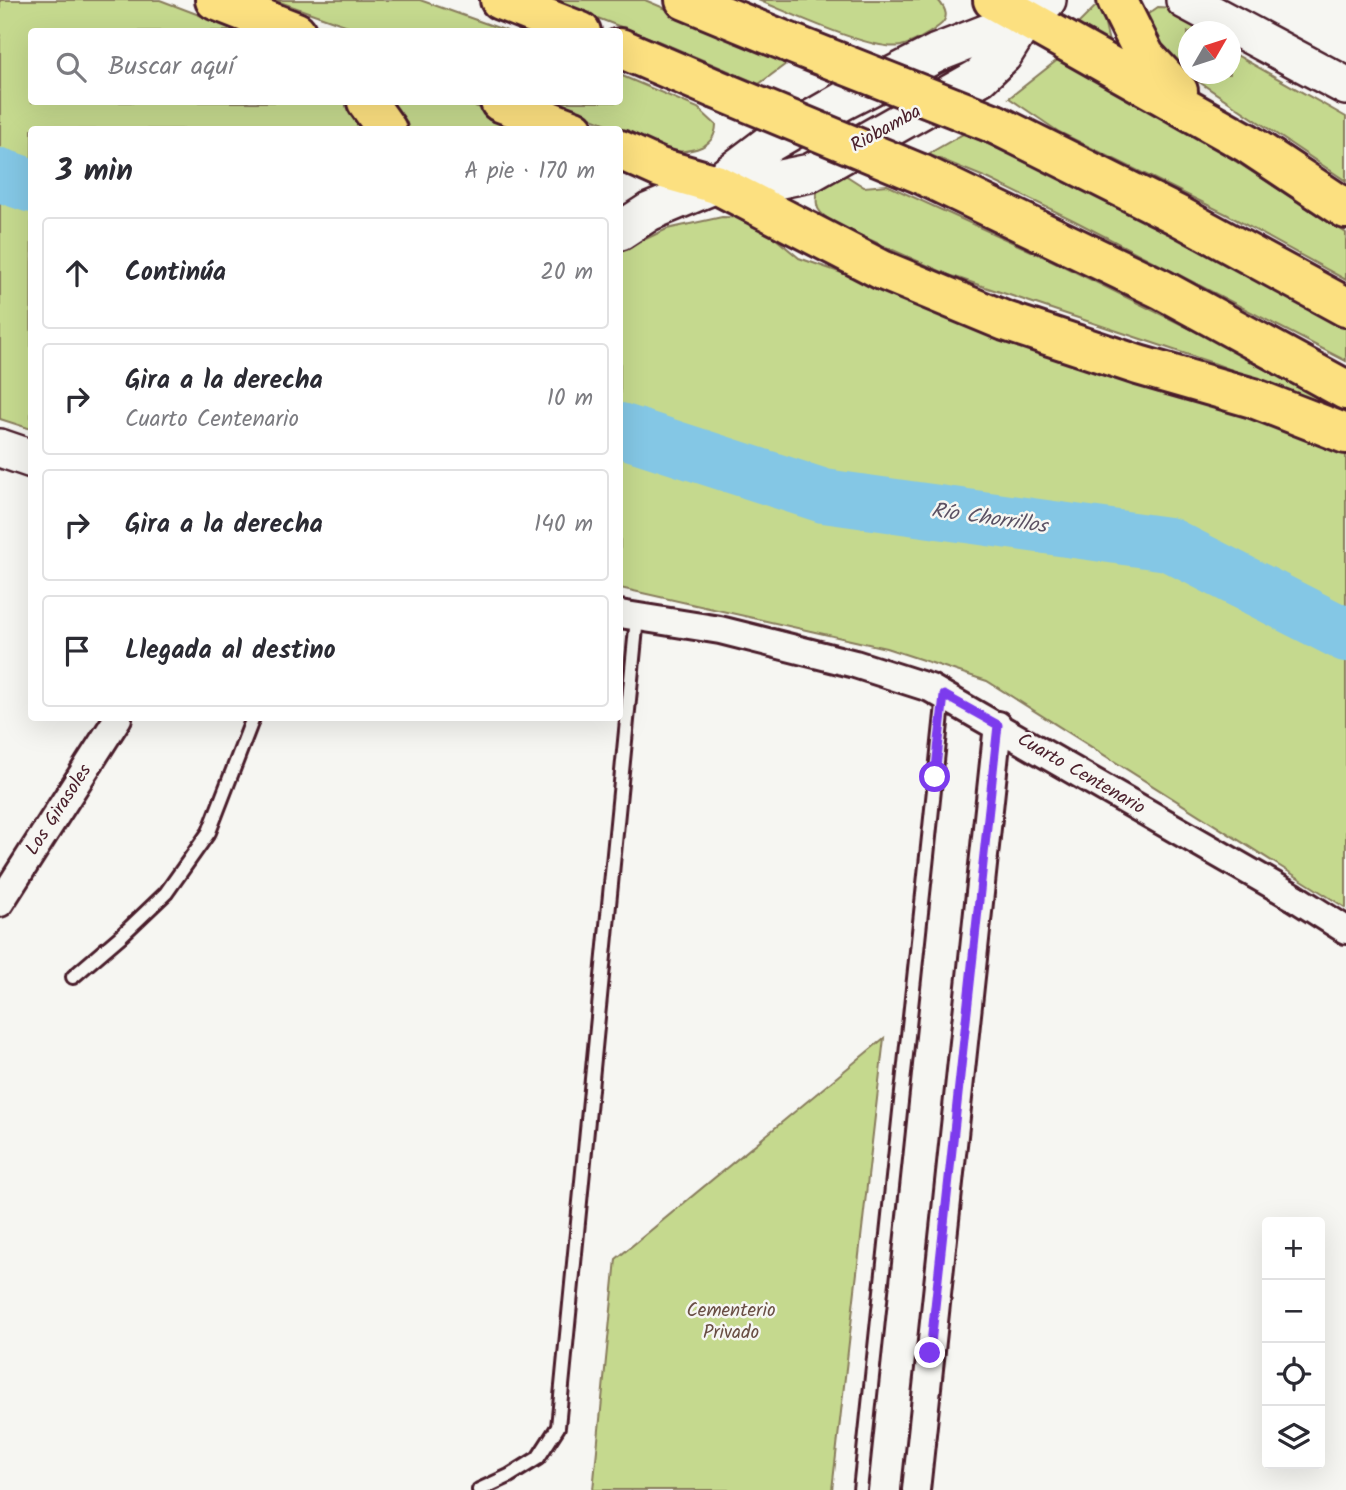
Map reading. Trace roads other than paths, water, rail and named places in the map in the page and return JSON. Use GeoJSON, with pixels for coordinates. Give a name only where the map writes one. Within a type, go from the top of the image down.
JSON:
{"type":"FeatureCollection","features":[{"type":"Feature","properties":{"kind":"highway"},"geometry":{"type":"LineString","coordinates":[[215,0],[282,28]]}},
{"type":"Feature","properties":{"kind":"highway"},"geometry":{"type":"LineString","coordinates":[[500,0],[572,28]]}},
{"type":"Feature","properties":{"kind":"highway"},"geometry":{"type":"LineString","coordinates":[[685,0],[995,124],[1177,215],[1346,307]]}},
{"type":"Feature","properties":{"kind":"highway"},"geometry":{"type":"LineString","coordinates":[[992,0],[1037,9],[1346,209]]}},
{"type":"Feature","properties":{"kind":"highway"},"geometry":{"type":"LineString","coordinates":[[1117,0],[1145,56],[1153,66],[1170,84],[1247,143]]}},
{"type":"Feature","properties":{"kind":"highway"},"geometry":{"type":"LineString","coordinates":[[623,49],[921,174],[1161,289],[1346,390]]}},
{"type":"Feature","properties":{"kind":"highway"},"geometry":{"type":"LineString","coordinates":[[369,105],[384,126]]}},
{"type":"Feature","properties":{"kind":"highway"},"geometry":{"type":"LineString","coordinates":[[508,105],[563,126]]}},
{"type":"Feature","properties":{"kind":"highway"},"geometry":{"type":"LineString","coordinates":[[623,151],[660,168],[716,184],[882,270],[1005,321],[1138,365],[1253,398],[1346,433]]}},
{"type":"Feature","properties":{"kind":"main road"},"geometry":{"type":"LineString","coordinates":[[1185,0],[1346,86]]}},
{"type":"Feature","properties":{"kind":"main road"},"geometry":{"type":"LineString","coordinates":[[629,221],[716,184],[770,143],[843,101],[937,53],[1037,9]]}},
{"type":"Feature","properties":{"kind":"main road"},"geometry":{"type":"LineString","coordinates":[[0,448],[28,457]]}},
{"type":"Feature","properties":{"kind":"street","name":"Cuarto Centenario"},"geometry":{"type":"LineString","coordinates":[[625,617],[720,630],[855,664],[930,688],[1294,897],[1346,930]]}},
{"type":"Feature","properties":{"kind":"street","name":"Los Girasoles"},"geometry":{"type":"LineString","coordinates":[[0,903],[116,721]]}},
{"type":"Feature","properties":{"kind":"street"},"geometry":{"type":"LineString","coordinates":[[916,1490],[998,725]]}},
{"type":"Feature","properties":{"kind":"lane"},"geometry":{"type":"LineString","coordinates":[[623,641],[625,617]]}},
{"type":"Feature","properties":{"kind":"lane"},"geometry":{"type":"LineString","coordinates":[[860,1490],[944,695]]}},
{"type":"Feature","properties":{"kind":"lane"},"geometry":{"type":"LineString","coordinates":[[73,977],[166,893],[209,832],[252,721]]}},
{"type":"Feature","properties":{"kind":"lane"},"geometry":{"type":"LineString","coordinates":[[479,1490],[538,1458],[558,1427],[616,721]]}},
{"type":"Feature","properties":{"kind":"waterway","name":"Río Chorrillos"},"geometry":{"type":"LineString","coordinates":[[0,175],[28,185]]}},
{"type":"Feature","properties":{"kind":"waterway","name":"Río Chorrillos"},"geometry":{"type":"LineString","coordinates":[[623,431],[824,496],[1168,544],[1346,635]]}},
{"type":"Feature","properties":{"kind":"park label","name":"Cementerio Privado"},"geometry":{"type":"Point","coordinates":[731,1322]}}]}
